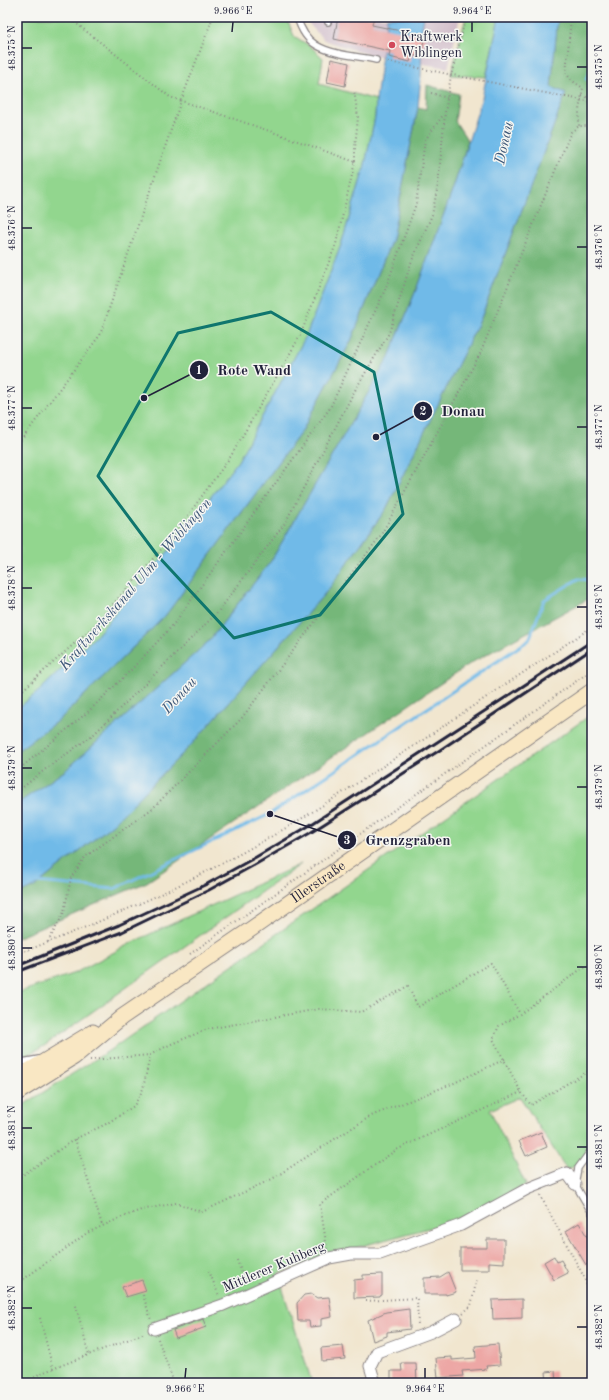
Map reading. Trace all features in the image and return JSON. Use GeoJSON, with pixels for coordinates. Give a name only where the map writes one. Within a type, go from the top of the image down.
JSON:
{"type":"FeatureCollection","features":[{"type":"Feature","properties":{"kind":"main road","name":"Illerstraße"},"geometry":{"type":"LineString","coordinates":[[17,1093],[74,1057],[122,1017],[247,932],[592,690]]}},
{"type":"Feature","properties":{"kind":"main road","name":"Illerstraße"},"geometry":{"type":"LineString","coordinates":[[17,1078],[88,1035],[122,1017]]}},
{"type":"Feature","properties":{"kind":"street","name":"Mittlerer Kuhberg"},"geometry":{"type":"LineString","coordinates":[[154,1329],[223,1305],[329,1258],[351,1254],[380,1254],[461,1225],[527,1189],[567,1173],[574,1184]]}},
{"type":"Feature","properties":{"kind":"street"},"geometry":{"type":"LineString","coordinates":[[375,1383],[370,1366],[377,1352],[431,1332],[456,1319]]}},
{"type":"Feature","properties":{"kind":"lane"},"geometry":{"type":"LineString","coordinates":[[297,17],[301,29],[315,44],[334,52],[376,60]]}},
{"type":"Feature","properties":{"kind":"lane"},"geometry":{"type":"LineString","coordinates":[[17,1064],[47,1059]]}},
{"type":"Feature","properties":{"kind":"lane"},"geometry":{"type":"LineString","coordinates":[[592,1149],[578,1168],[574,1184],[592,1213]]}},
{"type":"Feature","properties":{"kind":"lane"},"geometry":{"type":"LineString","coordinates":[[17,1372],[20,1383]]}},
{"type":"Feature","properties":{"kind":"path"},"geometry":{"type":"LineString","coordinates":[[68,17],[170,97],[355,162]]}},
{"type":"Feature","properties":{"kind":"path"},"geometry":{"type":"LineString","coordinates":[[17,442],[22,439],[100,335],[181,101],[213,17]]}},
{"type":"Feature","properties":{"kind":"path"},"geometry":{"type":"LineString","coordinates":[[17,792],[47,768],[93,736],[218,612],[285,523],[354,392],[388,333],[411,263],[432,215],[438,185],[447,98],[451,75],[466,17]]}},
{"type":"Feature","properties":{"kind":"path"},"geometry":{"type":"LineString","coordinates":[[571,17],[566,73],[570,80],[583,88],[579,110],[579,126]]}},
{"type":"Feature","properties":{"kind":"path"},"geometry":{"type":"LineString","coordinates":[[376,60],[592,102]]}},
{"type":"Feature","properties":{"kind":"path"},"geometry":{"type":"LineString","coordinates":[[17,695],[94,626],[173,536],[231,456],[300,336],[336,244],[355,162],[358,117],[354,90]]}},
{"type":"Feature","properties":{"kind":"path"},"geometry":{"type":"LineString","coordinates":[[431,93],[447,98]]}},
{"type":"Feature","properties":{"kind":"path"},"geometry":{"type":"LineString","coordinates":[[582,96],[592,98]]}},
{"type":"Feature","properties":{"kind":"path"},"geometry":{"type":"LineString","coordinates":[[17,771],[89,711],[132,669],[173,625],[330,408],[385,290],[416,204],[426,140],[445,113]]}},
{"type":"Feature","properties":{"kind":"path"},"geometry":{"type":"LineString","coordinates":[[48,942],[62,917],[71,878],[85,857],[153,808],[241,719],[381,535],[480,354],[571,132],[579,126],[592,126]]}},
{"type":"Feature","properties":{"kind":"path"},"geometry":{"type":"LineString","coordinates":[[17,954],[150,900],[212,869],[274,835],[348,789],[592,627]]}},
{"type":"Feature","properties":{"kind":"path"},"geometry":{"type":"LineString","coordinates":[[184,958],[592,670]]}},
{"type":"Feature","properties":{"kind":"path"},"geometry":{"type":"LineString","coordinates":[[74,1057],[84,1061],[150,1056],[171,1044],[208,1029],[318,1009],[361,1012],[408,986],[418,1007],[490,963],[520,1014]]}},
{"type":"Feature","properties":{"kind":"path"},"geometry":{"type":"LineString","coordinates":[[592,963],[520,1014],[498,1026],[493,1039],[505,1059],[521,1092],[531,1105],[592,1069]]}},
{"type":"Feature","properties":{"kind":"path"},"geometry":{"type":"LineString","coordinates":[[17,1179],[74,1139],[106,1124],[134,1106],[143,1089],[150,1056]]}},
{"type":"Feature","properties":{"kind":"path"},"geometry":{"type":"LineString","coordinates":[[17,1284],[87,1233],[102,1225],[141,1210],[176,1204],[202,1212],[272,1179],[370,1116],[454,1083],[505,1059]]}},
{"type":"Feature","properties":{"kind":"path"},"geometry":{"type":"LineString","coordinates":[[329,1258],[320,1204],[396,1150],[521,1092]]}},
{"type":"Feature","properties":{"kind":"path"},"geometry":{"type":"LineString","coordinates":[[74,1139],[102,1225]]}},
{"type":"Feature","properties":{"kind":"path"},"geometry":{"type":"LineString","coordinates":[[535,1186],[584,1277],[592,1300]]}},
{"type":"Feature","properties":{"kind":"path"},"geometry":{"type":"LineString","coordinates":[[236,1260],[250,1293]]}},
{"type":"Feature","properties":{"kind":"path"},"geometry":{"type":"LineString","coordinates":[[209,1271],[223,1305]]}},
{"type":"Feature","properties":{"kind":"path"},"geometry":{"type":"LineString","coordinates":[[456,1319],[472,1306],[477,1278]]}},
{"type":"Feature","properties":{"kind":"path"},"geometry":{"type":"LineString","coordinates":[[143,1295],[174,1383]]}},
{"type":"Feature","properties":{"kind":"path"},"geometry":{"type":"LineString","coordinates":[[366,1301],[417,1298],[419,1336]]}},
{"type":"Feature","properties":{"kind":"path"},"geometry":{"type":"LineString","coordinates":[[75,1302],[89,1355]]}},
{"type":"Feature","properties":{"kind":"path"},"geometry":{"type":"LineString","coordinates":[[40,1318],[53,1369]]}},
{"type":"Feature","properties":{"kind":"path"},"geometry":{"type":"LineString","coordinates":[[26,1383],[39,1374],[154,1329]]}},
{"type":"Feature","properties":{"kind":"highlighted area"},"geometry":{"type":"Polygon","coordinates":[[[271,312],[374,372],[403,514],[320,615],[234,638],[157,555],[98,476],[178,333],[271,312]]]}},
{"type":"Feature","properties":{"kind":"shaded area"},"geometry":{"type":"Polygon","coordinates":[[[304,17],[387,17],[386,21],[422,28],[424,17],[460,17],[448,68],[373,56],[324,40],[304,17]]]}},
{"type":"Feature","properties":{"kind":"green space"},"geometry":{"type":"Polygon","coordinates":[[[17,17],[286,17],[294,36],[310,46],[323,58],[319,84],[376,100],[375,117],[364,169],[341,245],[306,336],[238,461],[178,540],[97,635],[39,691],[17,709],[17,17]]]}},
{"type":"Feature","properties":{"kind":"green space"},"geometry":{"type":"Polygon","coordinates":[[[466,17],[499,17],[486,77],[451,75],[466,17]]]}},
{"type":"Feature","properties":{"kind":"green space"},"geometry":{"type":"Polygon","coordinates":[[[558,17],[592,17],[592,597],[471,663],[147,882],[17,938],[17,895],[34,887],[113,824],[191,745],[328,590],[386,509],[481,318],[566,93],[551,87],[558,17]]]}},
{"type":"Feature","properties":{"kind":"green space"},"geometry":{"type":"Polygon","coordinates":[[[427,85],[459,94],[455,121],[468,141],[453,189],[416,290],[389,357],[271,561],[209,641],[66,770],[17,804],[17,751],[60,719],[165,616],[302,431],[351,341],[392,239],[418,107],[426,109],[427,85]]]}},
{"type":"Feature","properties":{"kind":"green space"},"geometry":{"type":"Polygon","coordinates":[[[592,714],[592,1156],[567,1170],[520,1097],[490,1110],[526,1185],[459,1220],[328,1255],[278,1274],[312,1383],[17,1383],[17,1109],[113,1048],[592,714]]]}},
{"type":"Feature","properties":{"kind":"green space"},"geometry":{"type":"Polygon","coordinates":[[[301,864],[44,1046],[17,1060],[17,993],[75,973],[135,941],[301,864]]]}},
{"type":"Feature","properties":{"kind":"water"},"geometry":{"type":"Polygon","coordinates":[[[387,17],[424,17],[422,28],[421,75],[418,107],[392,239],[351,341],[302,431],[165,616],[60,719],[17,751],[17,709],[39,691],[97,635],[178,540],[238,461],[306,336],[341,245],[364,169],[375,117],[387,17]]]}},
{"type":"Feature","properties":{"kind":"water"},"geometry":{"type":"Polygon","coordinates":[[[499,17],[558,17],[551,87],[566,93],[481,318],[386,509],[328,590],[191,745],[113,824],[34,887],[17,895],[17,804],[66,770],[209,641],[271,561],[389,357],[416,290],[453,189],[482,98],[499,17]]]}},
{"type":"Feature","properties":{"kind":"building","name":"Kraftwerk Wiblingen"},"geometry":{"type":"Polygon","coordinates":[[[338,17],[374,17],[372,25],[425,36],[420,57],[412,55],[410,62],[389,57],[390,51],[334,39],[338,17]]]}},
{"type":"Feature","properties":{"kind":"building"},"geometry":{"type":"Polygon","coordinates":[[[331,59],[349,63],[345,86],[327,82],[331,59]]]}},
{"type":"Feature","properties":{"kind":"building"},"geometry":{"type":"Polygon","coordinates":[[[541,1132],[547,1147],[526,1156],[519,1141],[541,1132]]]}},
{"type":"Feature","properties":{"kind":"building"},"geometry":{"type":"Polygon","coordinates":[[[579,1223],[592,1245],[592,1261],[586,1265],[566,1231],[579,1223]]]}},
{"type":"Feature","properties":{"kind":"building"},"geometry":{"type":"Polygon","coordinates":[[[487,1239],[504,1239],[504,1263],[489,1262],[489,1270],[460,1270],[460,1248],[487,1248],[487,1239]]]}},
{"type":"Feature","properties":{"kind":"building"},"geometry":{"type":"Polygon","coordinates":[[[554,1256],[557,1262],[561,1260],[568,1273],[554,1280],[544,1262],[554,1256]]]}},
{"type":"Feature","properties":{"kind":"building"},"geometry":{"type":"Polygon","coordinates":[[[448,1272],[456,1292],[446,1295],[424,1294],[424,1278],[440,1277],[448,1272]]]}},
{"type":"Feature","properties":{"kind":"building"},"geometry":{"type":"Polygon","coordinates":[[[382,1274],[382,1295],[380,1297],[354,1298],[354,1280],[363,1279],[363,1275],[382,1274]]]}},
{"type":"Feature","properties":{"kind":"building"},"geometry":{"type":"Polygon","coordinates":[[[142,1280],[146,1291],[126,1297],[122,1287],[142,1280]]]}},
{"type":"Feature","properties":{"kind":"building"},"geometry":{"type":"Polygon","coordinates":[[[311,1294],[317,1298],[329,1297],[332,1317],[321,1319],[321,1326],[310,1327],[309,1321],[298,1321],[297,1303],[304,1295],[311,1294]]]}},
{"type":"Feature","properties":{"kind":"building"},"geometry":{"type":"Polygon","coordinates":[[[522,1299],[522,1318],[493,1319],[492,1300],[522,1299]]]}},
{"type":"Feature","properties":{"kind":"building"},"geometry":{"type":"Polygon","coordinates":[[[409,1309],[410,1329],[387,1332],[387,1336],[373,1341],[368,1320],[386,1312],[409,1309]]]}},
{"type":"Feature","properties":{"kind":"building"},"geometry":{"type":"Polygon","coordinates":[[[203,1319],[206,1327],[176,1338],[173,1330],[203,1319]]]}},
{"type":"Feature","properties":{"kind":"building"},"geometry":{"type":"Polygon","coordinates":[[[498,1344],[500,1365],[486,1366],[487,1369],[462,1371],[463,1376],[438,1378],[436,1358],[452,1357],[452,1360],[476,1358],[475,1346],[498,1344]]]}},
{"type":"Feature","properties":{"kind":"building"},"geometry":{"type":"Polygon","coordinates":[[[343,1346],[345,1359],[322,1361],[321,1348],[343,1346]]]}},
{"type":"Feature","properties":{"kind":"building"},"geometry":{"type":"Polygon","coordinates":[[[401,1363],[416,1363],[417,1383],[391,1383],[391,1371],[402,1371],[401,1363]]]}},
{"type":"Feature","properties":{"kind":"building"},"geometry":{"type":"Polygon","coordinates":[[[555,1371],[556,1383],[547,1383],[546,1372],[555,1371]]]}},
{"type":"Feature","properties":{"kind":"waterway"},"geometry":{"type":"LineString","coordinates":[[586,79],[592,67]]}},
{"type":"Feature","properties":{"kind":"waterway"},"geometry":{"type":"LineString","coordinates":[[36,882],[114,889],[270,814],[529,640],[544,600],[578,579],[592,580]]}},
{"type":"Feature","properties":{"kind":"railway"},"geometry":{"type":"LineString","coordinates":[[17,966],[119,925],[207,884],[256,857],[307,827],[592,641]]}},
{"type":"Feature","properties":{"kind":"railway"},"geometry":{"type":"LineString","coordinates":[[17,972],[122,932],[209,890],[258,863],[310,833],[440,750],[592,649]]}},
{"type":"Feature","properties":{"kind":"place","name":"Kraftwerk Wiblingen"},"geometry":{"type":"Point","coordinates":[392,45]}},
{"type":"Feature","properties":{"kind":"place","name":"Rote Wand"},"geometry":{"type":"Point","coordinates":[144,398]}},
{"type":"Feature","properties":{"kind":"place","name":"Donau"},"geometry":{"type":"Point","coordinates":[376,437]}},
{"type":"Feature","properties":{"kind":"place","name":"Grenzgraben"},"geometry":{"type":"Point","coordinates":[270,814]}},
{"type":"Feature","properties":{"kind":"water label","name":"Kraftwerkskanal Ulm - Wiblingen"},"geometry":{"type":"Point","coordinates":[136,585]}}]}
